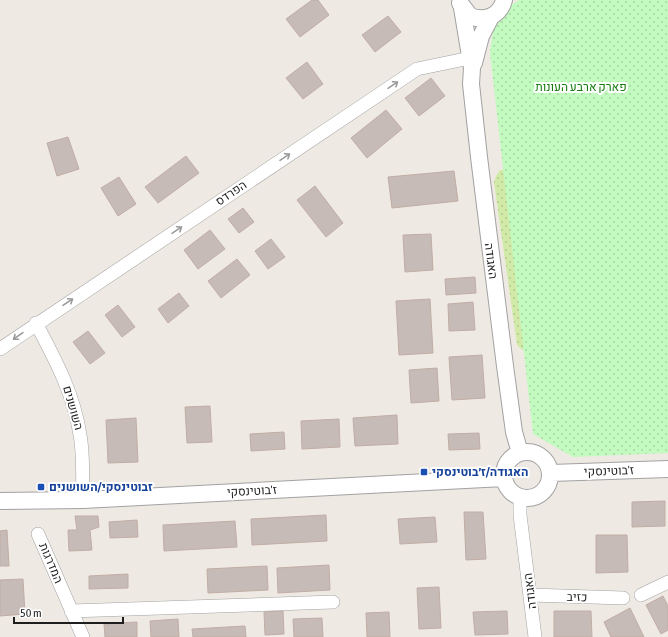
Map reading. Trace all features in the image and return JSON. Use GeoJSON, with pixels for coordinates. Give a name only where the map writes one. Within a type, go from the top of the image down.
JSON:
{"type":"FeatureCollection","features":[{"type":"Feature","properties":{"kind":"street"},"geometry":{"type":"LineString","coordinates":[[461,4],[475,18],[516,0]]}},
{"type":"Feature","properties":{"kind":"street","name":"האגודה"},"geometry":{"type":"LineString","coordinates":[[461,4],[471,63],[471,84],[486,222],[514,432],[520,453]]}},
{"type":"Feature","properties":{"kind":"street","name":"האגודה"},"geometry":{"type":"LineString","coordinates":[[471,63],[481,36],[498,9]]}},
{"type":"Feature","properties":{"kind":"street","name":"הפרדס"},"geometry":{"type":"LineString","coordinates":[[0,349],[417,69],[471,63]]}},
{"type":"Feature","properties":{"kind":"street","name":"השושנים"},"geometry":{"type":"LineString","coordinates":[[36,324],[63,374],[73,404],[81,436],[83,500]]}},
{"type":"Feature","properties":{"kind":"street"},"geometry":{"type":"LineString","coordinates":[[520,453],[535,453],[543,457],[551,473],[550,481],[543,493],[529,500],[513,493],[507,486],[504,478],[508,463],[513,457],[520,453]]}},
{"type":"Feature","properties":{"kind":"street","name":"ז'בוטינסקי"},"geometry":{"type":"LineString","coordinates":[[551,473],[668,469]]}},
{"type":"Feature","properties":{"kind":"street","name":"ז'בוטינסקי"},"geometry":{"type":"LineString","coordinates":[[0,501],[83,500],[504,478]]}},
{"type":"Feature","properties":{"kind":"street","name":"האגודה"},"geometry":{"type":"LineString","coordinates":[[520,497],[520,515],[535,637]]}},
{"type":"Feature","properties":{"kind":"street","name":"המדרגות"},"geometry":{"type":"LineString","coordinates":[[38,534],[82,637]]}},
{"type":"Feature","properties":{"kind":"street"},"geometry":{"type":"LineString","coordinates":[[641,595],[668,582]]}},
{"type":"Feature","properties":{"kind":"street","name":"כזיב"},"geometry":{"type":"LineString","coordinates":[[531,595],[623,598]]}},
{"type":"Feature","properties":{"kind":"street"},"geometry":{"type":"LineString","coordinates":[[71,611],[333,602]]}},
{"type":"Feature","properties":{"kind":"green space","name":"פארק ארבע העונות"},"geometry":{"type":"Polygon","coordinates":[[[519,0],[668,0],[668,453],[573,457],[533,434],[490,53],[496,22],[504,11],[519,0]]]}},
{"type":"Feature","properties":{"kind":"green space"},"geometry":{"type":"Polygon","coordinates":[[[509,169],[526,351],[517,345],[494,182],[500,170],[509,169]]]}},
{"type":"Feature","properties":{"kind":"building"},"geometry":{"type":"Polygon","coordinates":[[[312,0],[318,0],[329,15],[300,37],[286,19],[312,0]]]}},
{"type":"Feature","properties":{"kind":"building"},"geometry":{"type":"Polygon","coordinates":[[[388,16],[401,32],[375,52],[362,35],[388,16]]]}},
{"type":"Feature","properties":{"kind":"building"},"geometry":{"type":"Polygon","coordinates":[[[307,62],[323,84],[303,99],[286,78],[307,62]]]}},
{"type":"Feature","properties":{"kind":"building"},"geometry":{"type":"Polygon","coordinates":[[[431,78],[445,96],[419,116],[405,98],[431,78]]]}},
{"type":"Feature","properties":{"kind":"building"},"geometry":{"type":"Polygon","coordinates":[[[386,110],[402,129],[367,158],[351,138],[386,110]]]}},
{"type":"Feature","properties":{"kind":"building"},"geometry":{"type":"Polygon","coordinates":[[[68,137],[79,169],[57,176],[47,143],[68,137]]]}},
{"type":"Feature","properties":{"kind":"building"},"geometry":{"type":"Polygon","coordinates":[[[186,156],[199,173],[158,203],[145,187],[186,156]]]}},
{"type":"Feature","properties":{"kind":"building"},"geometry":{"type":"Polygon","coordinates":[[[454,171],[458,201],[392,208],[388,177],[454,171]]]}},
{"type":"Feature","properties":{"kind":"building"},"geometry":{"type":"Polygon","coordinates":[[[119,177],[136,204],[118,216],[101,188],[119,177]]]}},
{"type":"Feature","properties":{"kind":"building"},"geometry":{"type":"Polygon","coordinates":[[[315,186],[343,223],[326,237],[297,200],[315,186]]]}},
{"type":"Feature","properties":{"kind":"building"},"geometry":{"type":"Polygon","coordinates":[[[243,208],[254,222],[239,233],[228,219],[243,208]]]}},
{"type":"Feature","properties":{"kind":"building"},"geometry":{"type":"Polygon","coordinates":[[[210,230],[225,249],[198,269],[184,250],[210,230]]]}},
{"type":"Feature","properties":{"kind":"building"},"geometry":{"type":"Polygon","coordinates":[[[431,234],[433,270],[405,272],[403,235],[431,234]]]}},
{"type":"Feature","properties":{"kind":"building"},"geometry":{"type":"Polygon","coordinates":[[[271,239],[285,257],[268,269],[255,251],[271,239]]]}},
{"type":"Feature","properties":{"kind":"building"},"geometry":{"type":"Polygon","coordinates":[[[237,259],[250,275],[221,298],[208,281],[237,259]]]}},
{"type":"Feature","properties":{"kind":"building"},"geometry":{"type":"Polygon","coordinates":[[[475,277],[476,293],[446,295],[445,279],[475,277]]]}},
{"type":"Feature","properties":{"kind":"building"},"geometry":{"type":"Polygon","coordinates":[[[179,293],[189,306],[168,323],[158,309],[179,293]]]}},
{"type":"Feature","properties":{"kind":"building"},"geometry":{"type":"Polygon","coordinates":[[[430,299],[433,353],[399,355],[396,301],[430,299]]]}},
{"type":"Feature","properties":{"kind":"building"},"geometry":{"type":"Polygon","coordinates":[[[473,302],[475,330],[449,331],[448,304],[473,302]]]}},
{"type":"Feature","properties":{"kind":"building"},"geometry":{"type":"Polygon","coordinates":[[[118,305],[135,327],[122,337],[105,315],[118,305]]]}},
{"type":"Feature","properties":{"kind":"building"},"geometry":{"type":"Polygon","coordinates":[[[88,331],[105,353],[90,364],[73,342],[88,331]]]}},
{"type":"Feature","properties":{"kind":"building"},"geometry":{"type":"Polygon","coordinates":[[[482,355],[485,398],[452,400],[449,357],[482,355]]]}},
{"type":"Feature","properties":{"kind":"building"},"geometry":{"type":"Polygon","coordinates":[[[437,368],[439,401],[411,403],[409,370],[437,368]]]}},
{"type":"Feature","properties":{"kind":"building"},"geometry":{"type":"Polygon","coordinates":[[[210,406],[212,442],[187,443],[185,407],[210,406]]]}},
{"type":"Feature","properties":{"kind":"building"},"geometry":{"type":"Polygon","coordinates":[[[397,415],[398,444],[355,446],[353,418],[397,415]]]}},
{"type":"Feature","properties":{"kind":"building"},"geometry":{"type":"Polygon","coordinates":[[[136,418],[138,462],[108,463],[106,420],[136,418]]]}},
{"type":"Feature","properties":{"kind":"building"},"geometry":{"type":"Polygon","coordinates":[[[339,419],[340,447],[302,449],[301,421],[339,419]]]}},
{"type":"Feature","properties":{"kind":"building"},"geometry":{"type":"Polygon","coordinates":[[[284,432],[285,449],[251,451],[250,434],[284,432]]]}},
{"type":"Feature","properties":{"kind":"building"},"geometry":{"type":"Polygon","coordinates":[[[479,433],[480,449],[449,450],[448,434],[479,433]]]}},
{"type":"Feature","properties":{"kind":"building"},"geometry":{"type":"Polygon","coordinates":[[[665,501],[665,526],[632,527],[632,502],[665,501]]]}},
{"type":"Feature","properties":{"kind":"building"},"geometry":{"type":"Polygon","coordinates":[[[464,512],[483,512],[486,559],[466,560],[464,512]]]}},
{"type":"Feature","properties":{"kind":"building"},"geometry":{"type":"Polygon","coordinates":[[[326,515],[327,541],[252,545],[251,519],[326,515]]]}},
{"type":"Feature","properties":{"kind":"building"},"geometry":{"type":"Polygon","coordinates":[[[75,516],[98,516],[99,527],[90,530],[92,550],[69,551],[68,530],[77,530],[75,516]]]}},
{"type":"Feature","properties":{"kind":"building"},"geometry":{"type":"Polygon","coordinates":[[[435,517],[437,542],[400,544],[398,519],[435,517]]]}},
{"type":"Feature","properties":{"kind":"building"},"geometry":{"type":"Polygon","coordinates":[[[137,520],[138,537],[110,538],[109,522],[137,520]]]}},
{"type":"Feature","properties":{"kind":"building"},"geometry":{"type":"Polygon","coordinates":[[[235,521],[237,547],[164,551],[163,525],[235,521]]]}},
{"type":"Feature","properties":{"kind":"building"},"geometry":{"type":"Polygon","coordinates":[[[7,530],[9,566],[0,566],[0,531],[7,530]]]}},
{"type":"Feature","properties":{"kind":"building"},"geometry":{"type":"Polygon","coordinates":[[[596,535],[627,535],[628,572],[596,573],[596,535]]]}},
{"type":"Feature","properties":{"kind":"building"},"geometry":{"type":"Polygon","coordinates":[[[329,565],[330,590],[278,593],[277,568],[329,565]]]}},
{"type":"Feature","properties":{"kind":"building"},"geometry":{"type":"Polygon","coordinates":[[[267,566],[268,590],[208,593],[207,569],[267,566]]]}},
{"type":"Feature","properties":{"kind":"building"},"geometry":{"type":"Polygon","coordinates":[[[128,574],[128,588],[89,589],[89,576],[128,574]]]}},
{"type":"Feature","properties":{"kind":"building"},"geometry":{"type":"Polygon","coordinates":[[[23,579],[25,614],[0,616],[0,580],[23,579]]]}},
{"type":"Feature","properties":{"kind":"building"},"geometry":{"type":"Polygon","coordinates":[[[439,587],[441,628],[419,629],[417,588],[439,587]]]}},
{"type":"Feature","properties":{"kind":"building"},"geometry":{"type":"Polygon","coordinates":[[[663,596],[668,606],[668,630],[661,634],[646,605],[663,596]]]}},
{"type":"Feature","properties":{"kind":"building"},"geometry":{"type":"Polygon","coordinates":[[[630,608],[644,637],[611,637],[604,622],[630,608]]]}},
{"type":"Feature","properties":{"kind":"building"},"geometry":{"type":"Polygon","coordinates":[[[283,611],[284,634],[265,635],[264,612],[283,611]]]}},
{"type":"Feature","properties":{"kind":"building"},"geometry":{"type":"Polygon","coordinates":[[[507,611],[508,634],[475,635],[473,612],[507,611]]]}},
{"type":"Feature","properties":{"kind":"building"},"geometry":{"type":"Polygon","coordinates":[[[554,611],[591,611],[592,637],[554,637],[554,611]]]}},
{"type":"Feature","properties":{"kind":"building"},"geometry":{"type":"Polygon","coordinates":[[[389,612],[390,637],[367,637],[366,613],[389,612]]]}},
{"type":"Feature","properties":{"kind":"building"},"geometry":{"type":"Polygon","coordinates":[[[322,618],[323,637],[294,637],[293,619],[322,618]]]}},
{"type":"Feature","properties":{"kind":"building"},"geometry":{"type":"Polygon","coordinates":[[[178,619],[179,637],[151,637],[150,621],[178,619]]]}},
{"type":"Feature","properties":{"kind":"building"},"geometry":{"type":"Polygon","coordinates":[[[137,622],[137,637],[105,637],[104,624],[137,622]]]}},
{"type":"Feature","properties":{"kind":"building"},"geometry":{"type":"Polygon","coordinates":[[[245,626],[246,637],[193,637],[192,629],[245,626]]]}},
{"type":"Feature","properties":{"kind":"place","name":"האגודה/ז׳בוטינסקי"},"geometry":{"type":"Point","coordinates":[424,472]}},
{"type":"Feature","properties":{"kind":"place","name":"זבוטינסקי/השושנים"},"geometry":{"type":"Point","coordinates":[41,487]}}]}
